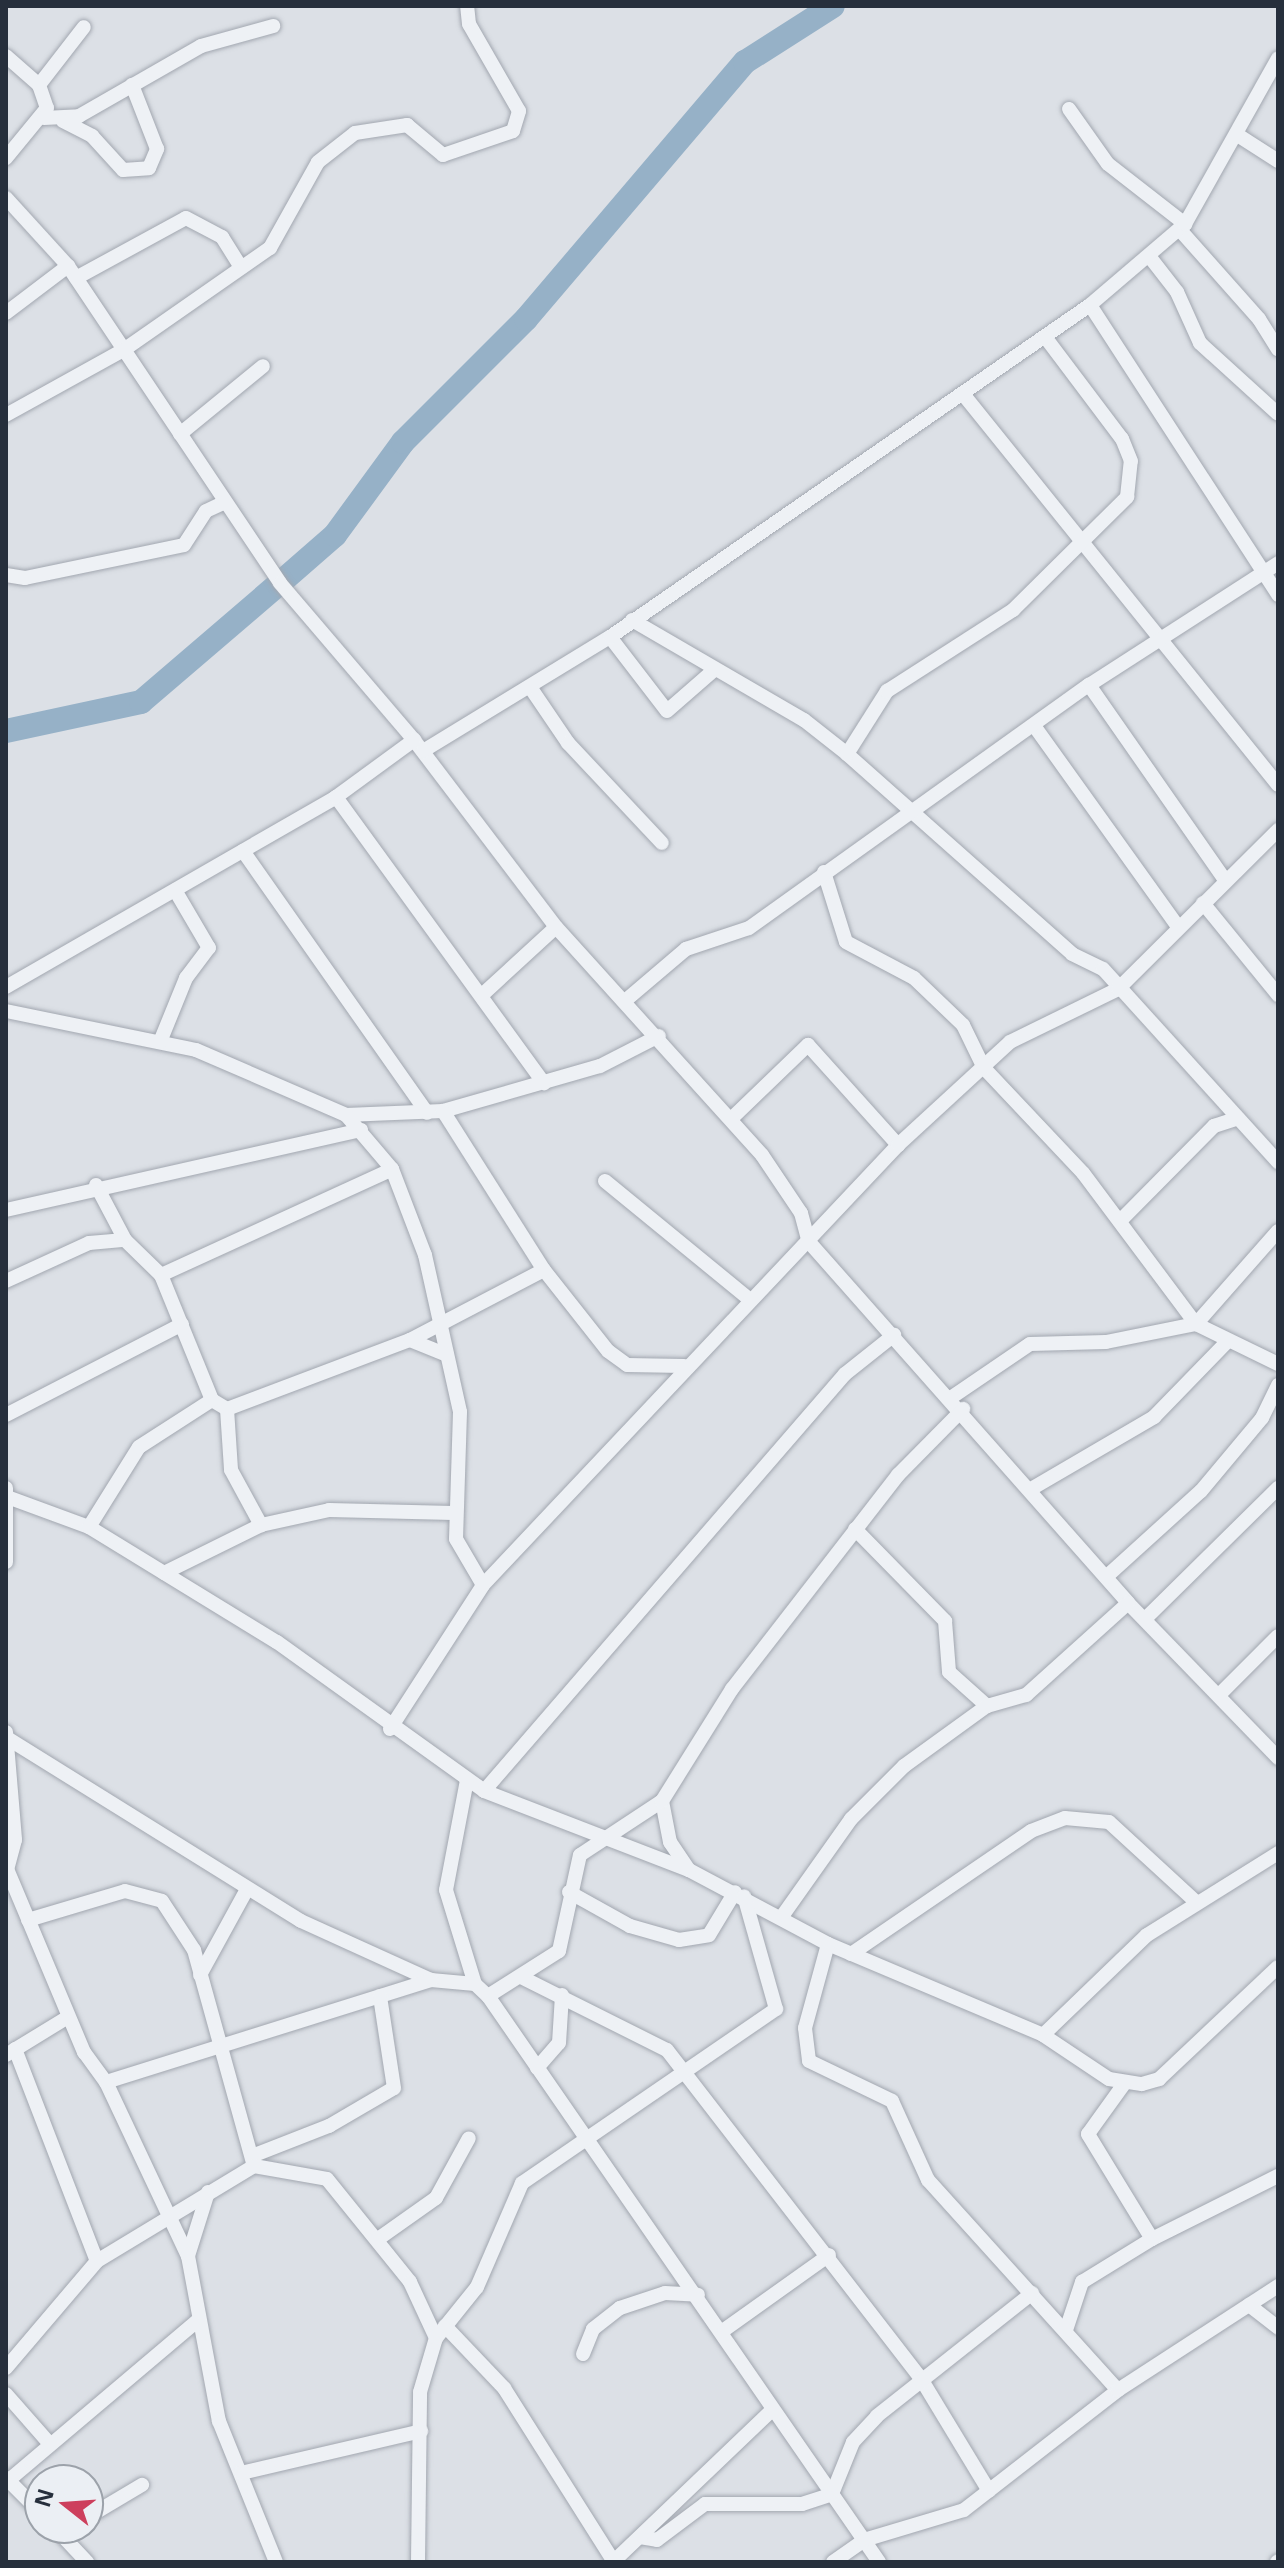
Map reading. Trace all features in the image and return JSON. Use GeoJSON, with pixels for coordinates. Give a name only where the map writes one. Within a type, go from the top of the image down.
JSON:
{"type":"FeatureCollection","features":[{"type":"Feature","properties":{"kind":"street"},"geometry":{"type":"LineString","coordinates":[[6,415],[125,349],[241,268],[282,234],[318,162],[355,133],[407,125],[443,155],[517,126],[519,111],[469,24],[467,6]]}},
{"type":"Feature","properties":{"kind":"street"},"geometry":{"type":"LineString","coordinates":[[63,121],[201,46],[273,26]]}},
{"type":"Feature","properties":{"kind":"street"},"geometry":{"type":"LineString","coordinates":[[39,85],[84,27]]}},
{"type":"Feature","properties":{"kind":"street"},"geometry":{"type":"LineString","coordinates":[[6,56],[47,95],[44,118],[6,158]]}},
{"type":"Feature","properties":{"kind":"street"},"geometry":{"type":"LineString","coordinates":[[6,987],[419,746],[530,687],[610,637],[1046,338],[1182,227],[1278,58]]}},
{"type":"Feature","properties":{"kind":"street"},"geometry":{"type":"LineString","coordinates":[[44,118],[63,121],[92,136],[123,170],[149,168],[157,149],[132,85]]}},
{"type":"Feature","properties":{"kind":"street"},"geometry":{"type":"LineString","coordinates":[[1069,109],[1108,164],[1182,227],[1278,350]]}},
{"type":"Feature","properties":{"kind":"street"},"geometry":{"type":"LineString","coordinates":[[1236,134],[1278,161]]}},
{"type":"Feature","properties":{"kind":"street"},"geometry":{"type":"LineString","coordinates":[[6,198],[72,272],[280,583],[419,746],[556,927],[659,1036],[731,1119],[801,1213],[809,1242],[963,1409],[1128,1603],[1278,1758]]}},
{"type":"Feature","properties":{"kind":"street"},"geometry":{"type":"LineString","coordinates":[[6,313],[72,272],[186,218],[222,237],[241,268]]}},
{"type":"Feature","properties":{"kind":"street"},"geometry":{"type":"LineString","coordinates":[[1149,256],[1177,292],[1200,343],[1278,414]]}},
{"type":"Feature","properties":{"kind":"street"},"geometry":{"type":"LineString","coordinates":[[1090,305],[1278,595]]}},
{"type":"Feature","properties":{"kind":"street"},"geometry":{"type":"LineString","coordinates":[[847,754],[887,691],[1013,610],[1087,543],[1127,497],[1131,461],[1095,398],[1046,338]]}},
{"type":"Feature","properties":{"kind":"street"},"geometry":{"type":"LineString","coordinates":[[180,434],[263,366]]}},
{"type":"Feature","properties":{"kind":"street"},"geometry":{"type":"LineString","coordinates":[[963,394],[1087,543],[1278,785]]}},
{"type":"Feature","properties":{"kind":"street"},"geometry":{"type":"LineString","coordinates":[[6,575],[25,578],[184,545],[206,511],[225,502]]}},
{"type":"Feature","properties":{"kind":"street"},"geometry":{"type":"LineString","coordinates":[[626,1000],[686,949],[749,928],[907,813],[1035,727],[1089,685],[1278,563]]}},
{"type":"Feature","properties":{"kind":"street"},"geometry":{"type":"LineString","coordinates":[[632,620],[804,720],[847,754],[907,813],[1072,954],[1103,969],[1278,1162]]}},
{"type":"Feature","properties":{"kind":"street"},"geometry":{"type":"LineString","coordinates":[[610,637],[667,711],[714,670]]}},
{"type":"Feature","properties":{"kind":"street"},"geometry":{"type":"LineString","coordinates":[[1089,685],[1225,880]]}},
{"type":"Feature","properties":{"kind":"street"},"geometry":{"type":"LineString","coordinates":[[530,687],[568,743],[662,843]]}},
{"type":"Feature","properties":{"kind":"street"},"geometry":{"type":"LineString","coordinates":[[1035,727],[1177,925]]}},
{"type":"Feature","properties":{"kind":"street"},"geometry":{"type":"LineString","coordinates":[[336,797],[544,1083]]}},
{"type":"Feature","properties":{"kind":"street"},"geometry":{"type":"LineString","coordinates":[[390,1729],[483,1585],[684,1366],[809,1242],[898,1145],[1027,1030],[1118,989],[1177,925],[1278,830]]}},
{"type":"Feature","properties":{"kind":"street"},"geometry":{"type":"LineString","coordinates":[[243,851],[427,1113]]}},
{"type":"Feature","properties":{"kind":"street"},"geometry":{"type":"LineString","coordinates":[[824,872],[846,942],[914,978],[963,1025],[984,1068],[1120,1221],[1196,1324],[1227,1342],[1278,1364]]}},
{"type":"Feature","properties":{"kind":"street"},"geometry":{"type":"LineString","coordinates":[[160,1042],[186,978],[209,948],[175,890]]}},
{"type":"Feature","properties":{"kind":"street"},"geometry":{"type":"LineString","coordinates":[[1203,903],[1278,995]]}},
{"type":"Feature","properties":{"kind":"street"},"geometry":{"type":"LineString","coordinates":[[482,995],[556,927]]}},
{"type":"Feature","properties":{"kind":"street"},"geometry":{"type":"LineString","coordinates":[[6,1011],[160,1042],[264,1075],[346,1115],[361,1130],[392,1169],[443,1326],[462,1440],[453,1513],[456,1539],[483,1585]]}},
{"type":"Feature","properties":{"kind":"street"},"geometry":{"type":"LineString","coordinates":[[346,1115],[443,1111],[544,1083],[659,1036]]}},
{"type":"Feature","properties":{"kind":"street"},"geometry":{"type":"LineString","coordinates":[[731,1119],[808,1045],[898,1145]]}},
{"type":"Feature","properties":{"kind":"street"},"geometry":{"type":"LineString","coordinates":[[443,1111],[544,1270],[619,1359],[641,1367],[684,1366]]}},
{"type":"Feature","properties":{"kind":"street"},"geometry":{"type":"LineString","coordinates":[[1120,1221],[1214,1126],[1238,1118]]}},
{"type":"Feature","properties":{"kind":"street"},"geometry":{"type":"LineString","coordinates":[[6,1210],[96,1185],[361,1130]]}},
{"type":"Feature","properties":{"kind":"street"},"geometry":{"type":"LineString","coordinates":[[161,1275],[392,1169]]}},
{"type":"Feature","properties":{"kind":"street"},"geometry":{"type":"LineString","coordinates":[[605,1181],[749,1299]]}},
{"type":"Feature","properties":{"kind":"street"},"geometry":{"type":"LineString","coordinates":[[96,1185],[125,1240],[161,1275],[212,1400],[227,1409]]}},
{"type":"Feature","properties":{"kind":"street"},"geometry":{"type":"LineString","coordinates":[[952,1397],[1030,1344],[1106,1342],[1196,1324],[1278,1231]]}},
{"type":"Feature","properties":{"kind":"street"},"geometry":{"type":"LineString","coordinates":[[6,1281],[89,1243],[125,1240]]}},
{"type":"Feature","properties":{"kind":"street"},"geometry":{"type":"LineString","coordinates":[[227,1409],[443,1326],[544,1270]]}},
{"type":"Feature","properties":{"kind":"street"},"geometry":{"type":"LineString","coordinates":[[6,1415],[182,1324]]}},
{"type":"Feature","properties":{"kind":"street"},"geometry":{"type":"LineString","coordinates":[[484,1791],[845,1374],[894,1335]]}},
{"type":"Feature","properties":{"kind":"street"},"geometry":{"type":"LineString","coordinates":[[410,1340],[447,1355]]}},
{"type":"Feature","properties":{"kind":"street"},"geometry":{"type":"LineString","coordinates":[[1031,1489],[1154,1417],[1227,1342]]}},
{"type":"Feature","properties":{"kind":"street"},"geometry":{"type":"LineString","coordinates":[[1106,1577],[1201,1491],[1262,1418],[1278,1385]]}},
{"type":"Feature","properties":{"kind":"street"},"geometry":{"type":"LineString","coordinates":[[89,1527],[139,1447],[212,1400]]}},
{"type":"Feature","properties":{"kind":"street"},"geometry":{"type":"LineString","coordinates":[[227,1409],[231,1470],[261,1525]]}},
{"type":"Feature","properties":{"kind":"street"},"geometry":{"type":"LineString","coordinates":[[488,1996],[559,1951],[569,1892],[580,1855],[601,1838],[662,1801],[732,1689],[855,1529],[963,1409]]}},
{"type":"Feature","properties":{"kind":"street"},"geometry":{"type":"LineString","coordinates":[[1145,1619],[1278,1488]]}},
{"type":"Feature","properties":{"kind":"street"},"geometry":{"type":"LineString","coordinates":[[6,1562],[8,1493],[89,1527],[277,1642],[390,1729],[484,1791],[689,1870],[783,1915],[828,1944],[1043,2035],[1124,2084],[1159,2079],[1278,1967]]}},
{"type":"Feature","properties":{"kind":"street"},"geometry":{"type":"LineString","coordinates":[[164,1573],[261,1525],[364,1507],[453,1513]]}},
{"type":"Feature","properties":{"kind":"street"},"geometry":{"type":"LineString","coordinates":[[855,1529],[945,1621],[949,1672],[987,1706]]}},
{"type":"Feature","properties":{"kind":"street"},"geometry":{"type":"LineString","coordinates":[[783,1915],[876,1793],[987,1706],[1026,1695],[1128,1603]]}},
{"type":"Feature","properties":{"kind":"street"},"geometry":{"type":"LineString","coordinates":[[1219,1695],[1278,1636]]}},
{"type":"Feature","properties":{"kind":"street"},"geometry":{"type":"LineString","coordinates":[[6,1732],[15,1840],[8,1876],[68,2017],[106,2082],[188,2256],[197,2321],[219,2421],[276,2562]]}},
{"type":"Feature","properties":{"kind":"street"},"geometry":{"type":"LineString","coordinates":[[7,1738],[247,1889],[431,1980],[475,1984]]}},
{"type":"Feature","properties":{"kind":"street"},"geometry":{"type":"LineString","coordinates":[[467,1780],[446,1890],[475,1984],[488,1996],[587,2141],[724,2330],[772,2410],[879,2562]]}},
{"type":"Feature","properties":{"kind":"street"},"geometry":{"type":"LineString","coordinates":[[662,1801],[670,1842],[689,1870]]}},
{"type":"Feature","properties":{"kind":"street"},"geometry":{"type":"LineString","coordinates":[[851,1954],[1031,1831],[1065,1818],[1109,1822],[1195,1901]]}},
{"type":"Feature","properties":{"kind":"street"},"geometry":{"type":"LineString","coordinates":[[1043,2035],[1147,1935],[1195,1901],[1278,1853]]}},
{"type":"Feature","properties":{"kind":"street"},"geometry":{"type":"LineString","coordinates":[[200,1975],[247,1889]]}},
{"type":"Feature","properties":{"kind":"street"},"geometry":{"type":"LineString","coordinates":[[569,1892],[630,1926],[679,1940],[709,1935],[740,1894]]}},
{"type":"Feature","properties":{"kind":"street"},"geometry":{"type":"LineString","coordinates":[[28,1920],[115,1893],[150,1895],[179,1925],[200,1975],[217,2045],[253,2161]]}},
{"type":"Feature","properties":{"kind":"street"},"geometry":{"type":"LineString","coordinates":[[418,2562],[420,2392],[441,2332],[487,2270],[512,2196],[776,2009],[740,1894]]}},
{"type":"Feature","properties":{"kind":"street"},"geometry":{"type":"LineString","coordinates":[[828,1944],[805,2028],[809,2061],[892,2101],[928,2180],[1118,2390]]}},
{"type":"Feature","properties":{"kind":"street"},"geometry":{"type":"LineString","coordinates":[[521,1977],[647,2035],[686,2073],[920,2377],[989,2491]]}},
{"type":"Feature","properties":{"kind":"street"},"geometry":{"type":"LineString","coordinates":[[106,2082],[431,1980]]}},
{"type":"Feature","properties":{"kind":"street"},"geometry":{"type":"LineString","coordinates":[[537,2068],[559,2043],[562,1995]]}},
{"type":"Feature","properties":{"kind":"street"},"geometry":{"type":"LineString","coordinates":[[6,2368],[97,2261],[253,2161],[329,2126],[394,2088],[380,1996]]}},
{"type":"Feature","properties":{"kind":"street"},"geometry":{"type":"LineString","coordinates":[[68,2017],[11,2052],[97,2261]]}},
{"type":"Feature","properties":{"kind":"street"},"geometry":{"type":"LineString","coordinates":[[1124,2084],[1088,2134],[1152,2239]]}},
{"type":"Feature","properties":{"kind":"street"},"geometry":{"type":"LineString","coordinates":[[378,2239],[436,2198],[469,2138]]}},
{"type":"Feature","properties":{"kind":"street"},"geometry":{"type":"LineString","coordinates":[[253,2161],[327,2179],[378,2239],[441,2332],[504,2388],[613,2562],[772,2410]]}},
{"type":"Feature","properties":{"kind":"street"},"geometry":{"type":"LineString","coordinates":[[1066,2330],[1082,2282],[1152,2239],[1278,2176]]}},
{"type":"Feature","properties":{"kind":"street"},"geometry":{"type":"LineString","coordinates":[[188,2256],[208,2192]]}},
{"type":"Feature","properties":{"kind":"street"},"geometry":{"type":"LineString","coordinates":[[724,2330],[829,2255]]}},
{"type":"Feature","properties":{"kind":"street"},"geometry":{"type":"LineString","coordinates":[[833,2562],[864,2540],[964,2510],[1118,2390],[1278,2286]]}},
{"type":"Feature","properties":{"kind":"street"},"geometry":{"type":"LineString","coordinates":[[583,2354],[593,2329],[620,2308],[665,2293],[698,2295]]}},
{"type":"Feature","properties":{"kind":"street"},"geometry":{"type":"LineString","coordinates":[[640,2537],[657,2540],[705,2504],[802,2504],[832,2494],[853,2442],[920,2377],[1032,2293]]}},
{"type":"Feature","properties":{"kind":"street"},"geometry":{"type":"LineString","coordinates":[[1249,2305],[1278,2328]]}},
{"type":"Feature","properties":{"kind":"street"},"geometry":{"type":"LineString","coordinates":[[24,2496],[8,2479],[197,2321]]}},
{"type":"Feature","properties":{"kind":"street"},"geometry":{"type":"LineString","coordinates":[[6,2394],[50,2444]]}},
{"type":"Feature","properties":{"kind":"street"},"geometry":{"type":"LineString","coordinates":[[241,2473],[421,2431]]}},
{"type":"Feature","properties":{"kind":"street"},"geometry":{"type":"LineString","coordinates":[[104,2508],[142,2485]]}},
{"type":"Feature","properties":{"kind":"street"},"geometry":{"type":"LineString","coordinates":[[72,2544],[87,2562]]}},
{"type":"Feature","properties":{"kind":"waterway"},"geometry":{"type":"LineString","coordinates":[[6,731],[141,702],[335,535],[403,442],[526,319],[745,62],[833,6]]}}]}
